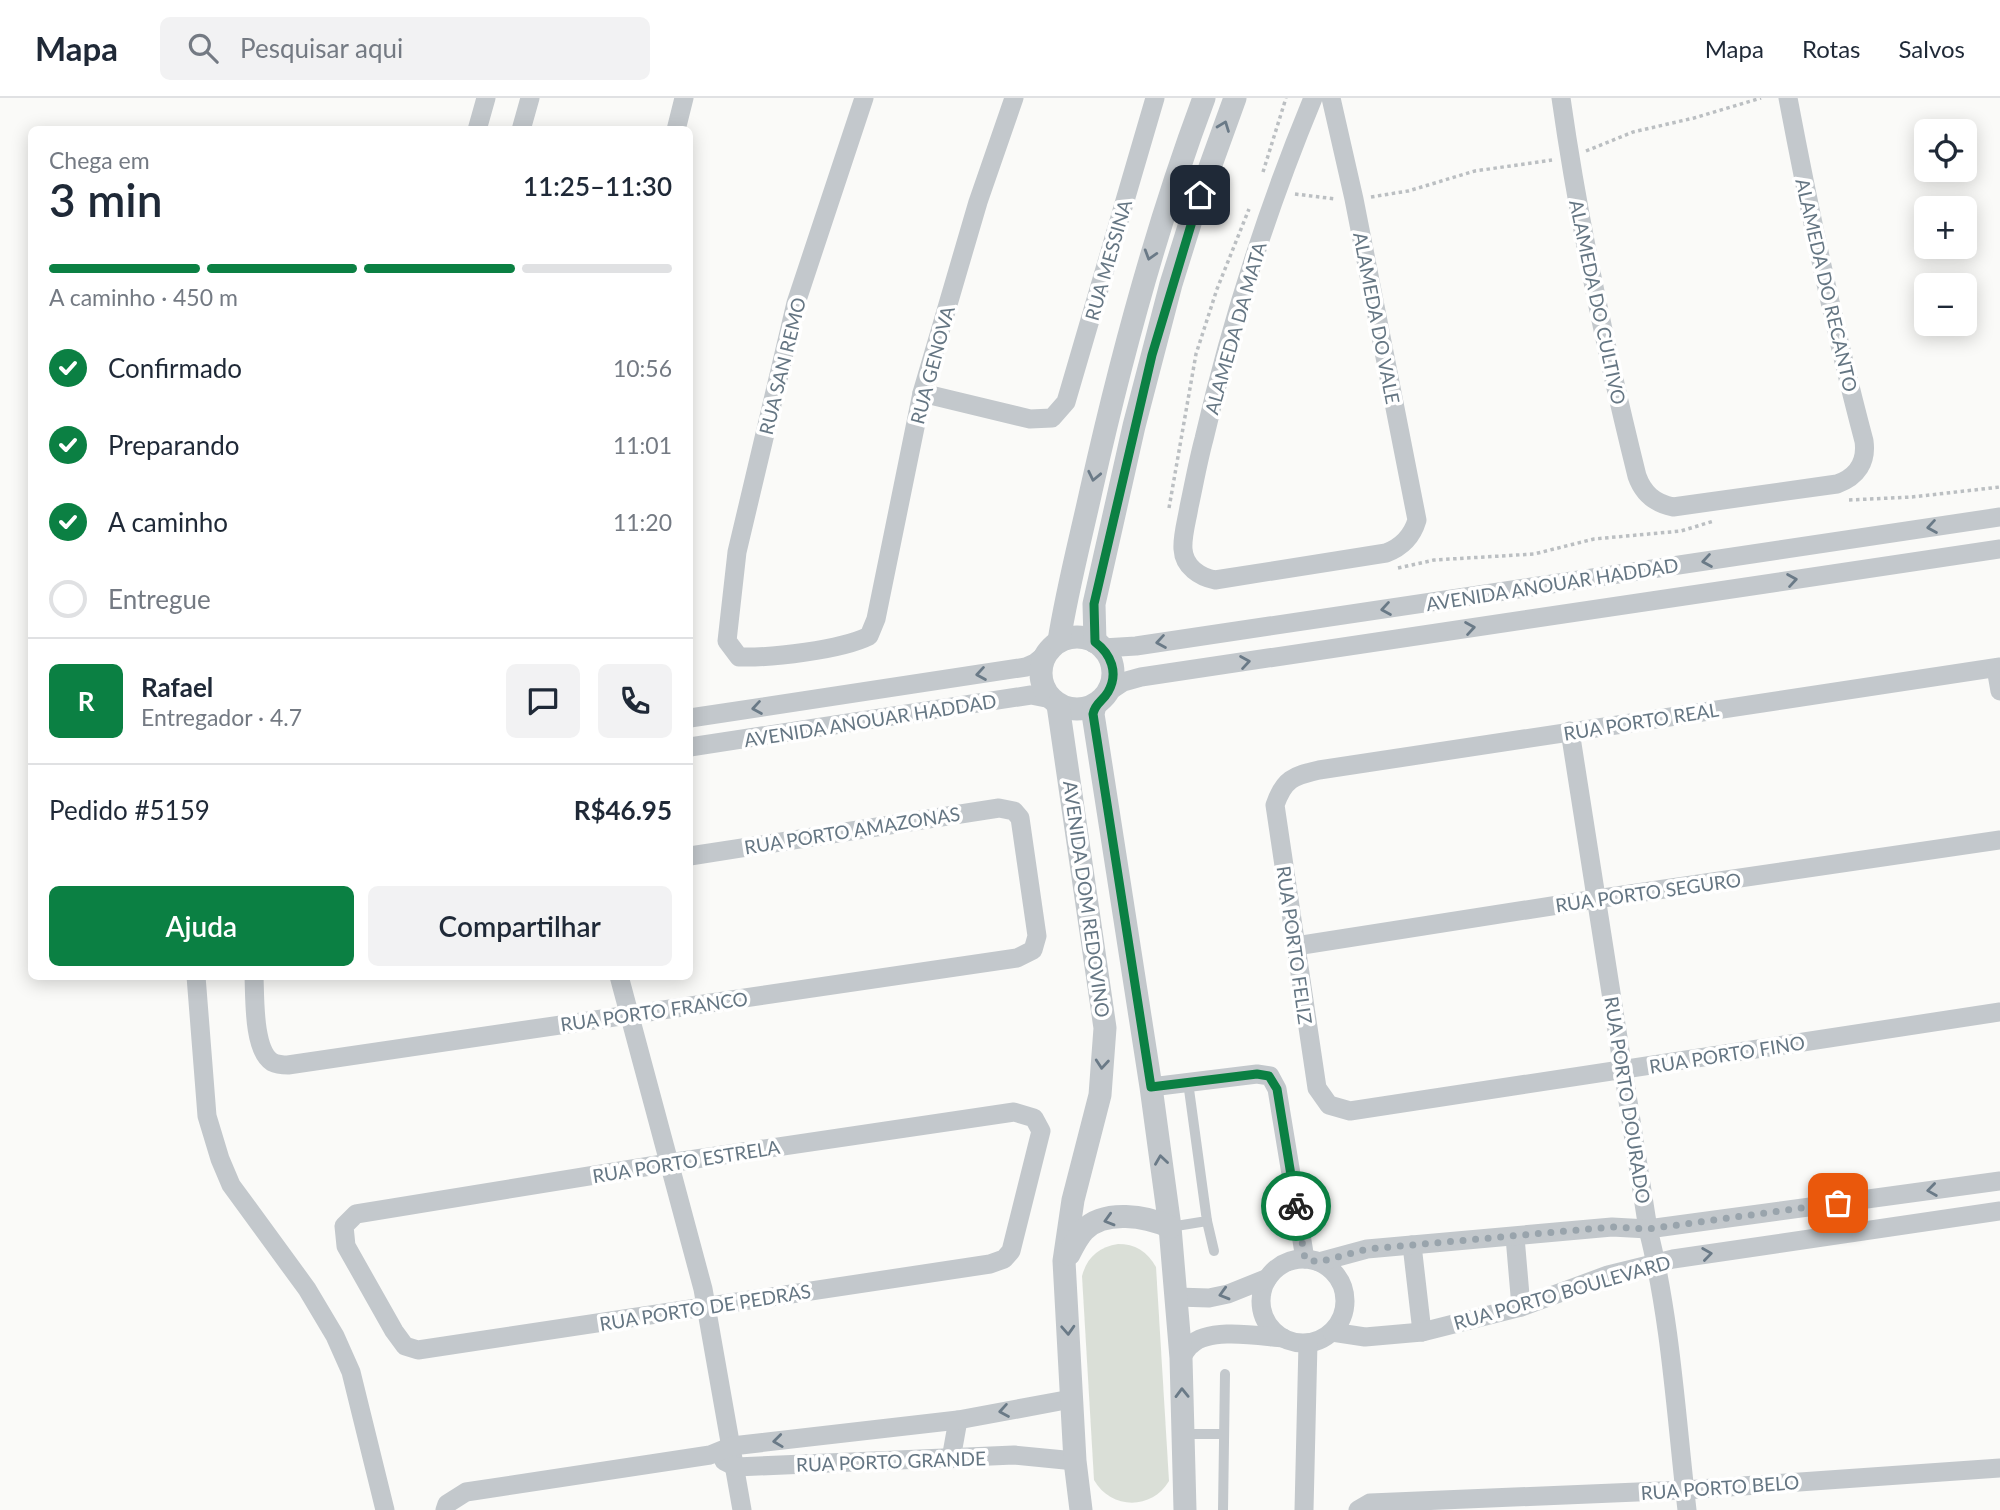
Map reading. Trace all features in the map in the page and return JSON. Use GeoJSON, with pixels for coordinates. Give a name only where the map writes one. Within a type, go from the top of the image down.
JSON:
{"type":"FeatureCollection","features":[{"type":"Feature","properties":{"kind":"street"},"geometry":{"type":"LineString","coordinates":[[478,126],[486,98]]}},
{"type":"Feature","properties":{"kind":"street"},"geometry":{"type":"LineString","coordinates":[[522,126],[530,98]]}},
{"type":"Feature","properties":{"kind":"street"},"geometry":{"type":"LineString","coordinates":[[677,126],[684,98]]}},
{"type":"Feature","properties":{"kind":"street","name":"RUA SAN REMO"},"geometry":{"type":"LineString","coordinates":[[864,98],[796,303],[737,552],[727,642],[739,657],[757,658],[853,644],[869,636]]}},
{"type":"Feature","properties":{"kind":"street","name":"RUA GENOVA"},"geometry":{"type":"LineString","coordinates":[[869,636],[876,620],[922,393],[978,202],[1014,98]]}},
{"type":"Feature","properties":{"kind":"street","name":"RUA MESSINA"},"geometry":{"type":"LineString","coordinates":[[922,393],[1030,419],[1052,418],[1066,402],[1155,98]]}},
{"type":"Feature","properties":{"kind":"street","name":"AVENIDA DOM REDOVINO"},"geometry":{"type":"LineString","coordinates":[[1083,1505],[1075,1461],[1065,1261],[1073,1200],[1100,1096],[1105,1028],[1054,702],[1041,682],[1040,673],[1052,648],[1066,598],[1124,347],[1165,208],[1204,98]]}},
{"type":"Feature","properties":{"kind":"street","name":"AVENIDA DOM REDOVINO"},"geometry":{"type":"LineString","coordinates":[[1184,1502],[1181,1358],[1170,1227],[1093,714],[1112,683],[1112,664],[1099,645],[1094,604],[1152,355],[1192,217],[1235,98]]}},
{"type":"Feature","properties":{"kind":"street","name":"ALAMEDA DA MATA"},"geometry":{"type":"LineString","coordinates":[[1313,98],[1276,191],[1234,320],[1202,446],[1183,549],[1189,565],[1201,575],[1215,580],[1386,553],[1395,550],[1410,537]]}},
{"type":"Feature","properties":{"kind":"street","name":"ALAMEDA DO VALE"},"geometry":{"type":"LineString","coordinates":[[1331,98],[1354,199],[1417,520],[1410,537]]}},
{"type":"Feature","properties":{"kind":"street","name":"ALAMEDA DO CULTIVO"},"geometry":{"type":"LineString","coordinates":[[1561,98],[1569,157],[1618,400],[1640,485],[1652,499]]}},
{"type":"Feature","properties":{"kind":"street","name":"ALAMEDA DO RECANTO"},"geometry":{"type":"LineString","coordinates":[[1652,499],[1673,507],[1837,484],[1858,471],[1864,456],[1864,442],[1827,295],[1788,98]]}},
{"type":"Feature","properties":{"kind":"street","name":"AVENIDA ANOUAR HADDAD"},"geometry":{"type":"LineString","coordinates":[[1099,645],[1136,646],[2000,517]]}},
{"type":"Feature","properties":{"kind":"street","name":"AVENIDA ANOUAR HADDAD"},"geometry":{"type":"LineString","coordinates":[[1101,699],[1123,682],[1141,677],[2000,549]]}},
{"type":"Feature","properties":{"kind":"street"},"geometry":{"type":"LineString","coordinates":[[1052,648],[1077,637],[1099,645]]}},
{"type":"Feature","properties":{"kind":"street","name":"AVENIDA ANOUAR HADDAD"},"geometry":{"type":"LineString","coordinates":[[693,718],[1026,667],[1052,648]]}},
{"type":"Feature","properties":{"kind":"street"},"geometry":{"type":"LineString","coordinates":[[1998,667],[2000,691]]}},
{"type":"Feature","properties":{"kind":"street","name":"RUA PORTO REAL"},"geometry":{"type":"LineString","coordinates":[[1286,783],[1296,775],[1319,770],[1998,667]]}},
{"type":"Feature","properties":{"kind":"street","name":"AVENIDA ANOUAR HADDAD"},"geometry":{"type":"LineString","coordinates":[[693,747],[1031,695],[1054,702]]}},
{"type":"Feature","properties":{"kind":"street"},"geometry":{"type":"LineString","coordinates":[[1054,702],[1076,710],[1101,699]]}},
{"type":"Feature","properties":{"kind":"street","name":"RUA PORTO DOURADO"},"geometry":{"type":"LineString","coordinates":[[1570,731],[1648,1229],[1656,1263],[1674,1387],[1687,1510]]}},
{"type":"Feature","properties":{"kind":"street","name":"RUA PORTO FELIZ"},"geometry":{"type":"LineString","coordinates":[[1286,783],[1275,805],[1317,1088],[1329,1105]]}},
{"type":"Feature","properties":{"kind":"street","name":"RUA PORTO AMAZONAS"},"geometry":{"type":"LineString","coordinates":[[693,856],[999,808],[1014,811],[1020,818],[1037,936],[1033,950]]}},
{"type":"Feature","properties":{"kind":"street","name":"RUA PORTO SEGURO"},"geometry":{"type":"LineString","coordinates":[[1296,946],[2000,840]]}},
{"type":"Feature","properties":{"kind":"street","name":"RUA PORTO FRANCO"},"geometry":{"type":"LineString","coordinates":[[254,980],[258,1035],[265,1055],[273,1063],[288,1065],[1017,958],[1033,950]]}},
{"type":"Feature","properties":{"kind":"street"},"geometry":{"type":"LineString","coordinates":[[196,980],[207,1116],[219,1159],[231,1185],[307,1289],[335,1336],[351,1371],[385,1510]]}},
{"type":"Feature","properties":{"kind":"street"},"geometry":{"type":"LineString","coordinates":[[621,980],[706,1307],[742,1510]]}},
{"type":"Feature","properties":{"kind":"street","name":"RUA PORTO FINO"},"geometry":{"type":"LineString","coordinates":[[1329,1105],[1350,1111],[2000,1012]]}},
{"type":"Feature","properties":{"kind":"street"},"geometry":{"type":"LineString","coordinates":[[1151,1087],[1257,1074],[1269,1076],[1277,1089],[1312,1261]]}},
{"type":"Feature","properties":{"kind":"street","name":"RUA PORTO ESTRELA"},"geometry":{"type":"LineString","coordinates":[[405,1346],[346,1247],[344,1226],[356,1214],[669,1163],[1014,1112],[1034,1118],[1041,1131],[1011,1251],[1004,1259]]}},
{"type":"Feature","properties":{"kind":"street","name":"RUA PORTO BOULEVARD"},"geometry":{"type":"LineString","coordinates":[[1312,1261],[1367,1249],[1612,1227],[1648,1229],[2000,1181]]}},
{"type":"Feature","properties":{"kind":"street","name":"RUA PORTO BOULEVARD"},"geometry":{"type":"LineString","coordinates":[[1332,1332],[1365,1337],[1422,1332],[1521,1307],[1608,1275],[1656,1263],[2000,1211]]}},
{"type":"Feature","properties":{"kind":"street"},"geometry":{"type":"LineString","coordinates":[[1065,1261],[1085,1228],[1104,1220],[1125,1216],[1154,1220],[1170,1227]]}},
{"type":"Feature","properties":{"kind":"street"},"geometry":{"type":"LineString","coordinates":[[1515,1237],[1521,1307]]}},
{"type":"Feature","properties":{"kind":"street"},"geometry":{"type":"LineString","coordinates":[[1412,1245],[1422,1332]]}},
{"type":"Feature","properties":{"kind":"street","name":"RUA PORTO DE PEDRAS"},"geometry":{"type":"LineString","coordinates":[[405,1346],[418,1350],[990,1264],[1004,1259]]}},
{"type":"Feature","properties":{"kind":"street"},"geometry":{"type":"LineString","coordinates":[[1291,1261],[1312,1261],[1331,1270],[1340,1281],[1345,1295],[1344,1308],[1340,1321],[1332,1332],[1308,1343],[1295,1343],[1272,1329],[1265,1318],[1261,1306],[1262,1291],[1268,1278],[1278,1267],[1291,1261]]}},
{"type":"Feature","properties":{"kind":"street"},"geometry":{"type":"LineString","coordinates":[[1177,1297],[1209,1298],[1228,1294],[1268,1278]]}},
{"type":"Feature","properties":{"kind":"street"},"geometry":{"type":"LineString","coordinates":[[1181,1358],[1191,1343],[1210,1336],[1232,1334],[1283,1338]]}},
{"type":"Feature","properties":{"kind":"street"},"geometry":{"type":"LineString","coordinates":[[1304,1510],[1308,1343]]}},
{"type":"Feature","properties":{"kind":"street","name":"RUA PORTO GRANDE"},"geometry":{"type":"LineString","coordinates":[[446,1507],[466,1492],[710,1455],[732,1446],[958,1420],[1071,1399]]}},
{"type":"Feature","properties":{"kind":"street"},"geometry":{"type":"LineString","coordinates":[[951,1459],[958,1420]]}},
{"type":"Feature","properties":{"kind":"street","name":"RUA PORTO GRANDE"},"geometry":{"type":"LineString","coordinates":[[710,1455],[736,1467],[1014,1455],[1075,1461]]}},
{"type":"Feature","properties":{"kind":"street","name":"RUA PORTO BELO"},"geometry":{"type":"LineString","coordinates":[[1358,1510],[1370,1503],[1685,1490],[2000,1468]]}},
{"type":"Feature","properties":{"kind":"street"},"geometry":{"type":"LineString","coordinates":[[1163,1510],[1184,1502]]}},
{"type":"Feature","properties":{"kind":"lane"},"geometry":{"type":"LineString","coordinates":[[1188,1082],[1213,1251]]}},
{"type":"Feature","properties":{"kind":"lane"},"geometry":{"type":"LineString","coordinates":[[1170,1227],[1207,1221]]}},
{"type":"Feature","properties":{"kind":"lane"},"geometry":{"type":"LineString","coordinates":[[1223,1510],[1225,1374]]}},
{"type":"Feature","properties":{"kind":"lane"},"geometry":{"type":"LineString","coordinates":[[1183,1434],[1224,1434]]}},
{"type":"Feature","properties":{"kind":"path"},"geometry":{"type":"LineString","coordinates":[[1262,174],[1286,98]]}},
{"type":"Feature","properties":{"kind":"path"},"geometry":{"type":"LineString","coordinates":[[1276,191],[1332,199],[1354,199],[1408,191],[1475,171],[1569,157],[1633,132],[1694,118],[1761,98]]}},
{"type":"Feature","properties":{"kind":"path"},"geometry":{"type":"LineString","coordinates":[[1168,516],[1196,354],[1217,289],[1253,201]]}},
{"type":"Feature","properties":{"kind":"path"},"geometry":{"type":"LineString","coordinates":[[1843,500],[1912,497],[2000,487]]}},
{"type":"Feature","properties":{"kind":"path"},"geometry":{"type":"LineString","coordinates":[[1395,569],[1434,559],[1534,554],[1594,539],[1681,531],[1718,520]]}},
{"type":"Feature","properties":{"kind":"shaded area"},"geometry":{"type":"Polygon","coordinates":[[[1118,1244],[1130,1245],[1140,1250],[1156,1267],[1169,1481],[1162,1491],[1153,1497],[1132,1503],[1111,1497],[1101,1490],[1094,1480],[1082,1276],[1087,1263],[1095,1254],[1118,1244]]]}},
{"type":"Feature","properties":{"kind":"way so far"},"geometry":{"type":"LineString","coordinates":[[1296,1206],[1305,1259],[1319,1262],[1367,1249],[1612,1227],[1648,1229],[1838,1203]]}},
{"type":"Feature","properties":{"kind":"route"},"geometry":{"type":"LineString","coordinates":[[1200,195],[1171,284],[1152,355],[1094,604],[1095,642],[1109,655],[1113,674],[1108,692],[1095,705],[1093,714],[1151,1087],[1257,1074],[1269,1076],[1277,1089],[1296,1206]]}}]}
